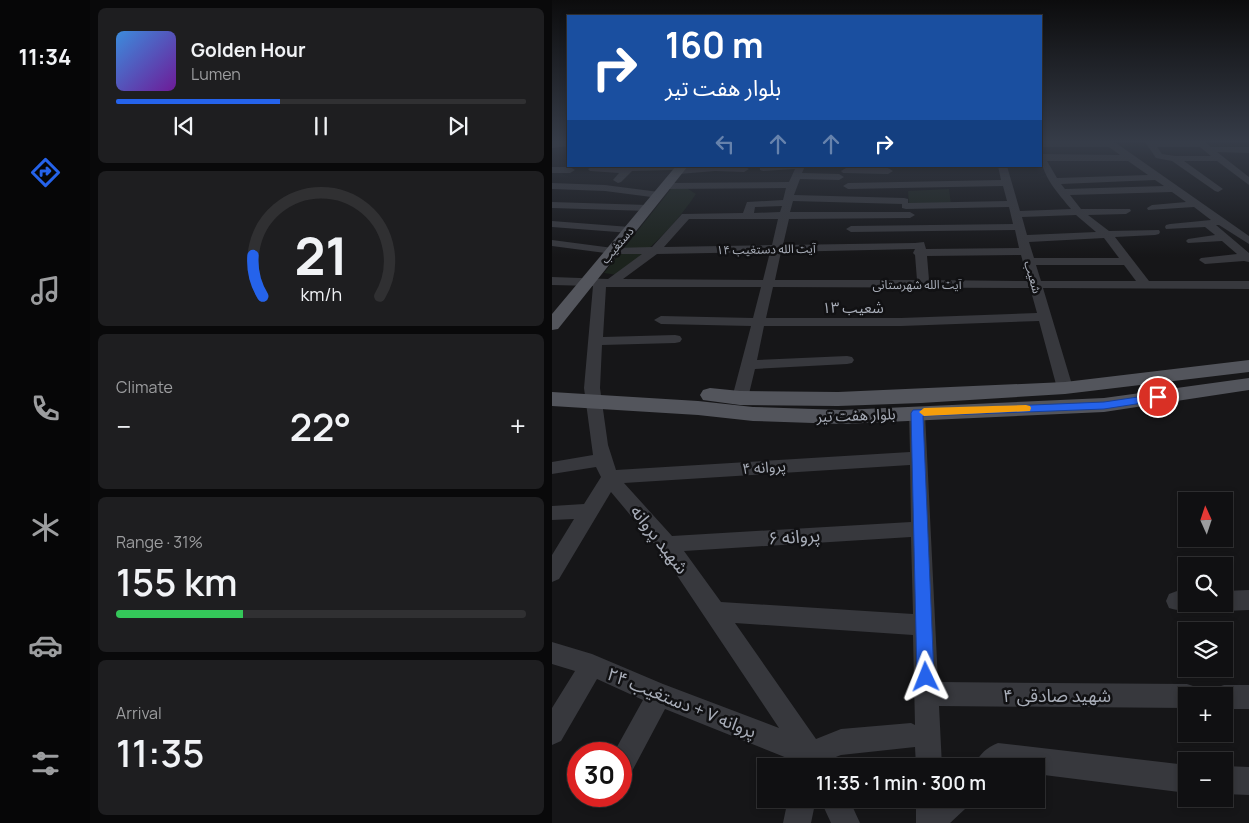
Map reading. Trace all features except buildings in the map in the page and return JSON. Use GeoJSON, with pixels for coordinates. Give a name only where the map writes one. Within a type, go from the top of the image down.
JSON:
{"type":"FeatureCollection","features":[{"type":"Feature","properties":{"kind":"main road","name":"دستغیب"},"geometry":{"type":"LineString","coordinates":[[553,321],[598,286],[613,251],[670,180]]}},
{"type":"Feature","properties":{"kind":"main road","name":"بلوار هفت تیر"},"geometry":{"type":"LineString","coordinates":[[552,385],[594,394],[702,401],[740,398],[838,400],[1065,388],[1248,366]]}},
{"type":"Feature","properties":{"kind":"main road","name":"بلوار هفت تیر"},"geometry":{"type":"LineString","coordinates":[[702,401],[752,414],[842,417],[1104,405],[1248,384]]}},
{"type":"Feature","properties":{"kind":"main road","name":"بلوار هفت تیر"},"geometry":{"type":"LineString","coordinates":[[552,399],[594,394]]}},
{"type":"Feature","properties":{"kind":"street"},"geometry":{"type":"LineString","coordinates":[[552,186],[663,190],[790,180]]}},
{"type":"Feature","properties":{"kind":"street"},"geometry":{"type":"LineString","coordinates":[[740,398],[794,180]]}},
{"type":"Feature","properties":{"kind":"street"},"geometry":{"type":"LineString","coordinates":[[847,180],[853,199]]}},
{"type":"Feature","properties":{"kind":"street"},"geometry":{"type":"LineString","coordinates":[[1054,181],[1069,180]]}},
{"type":"Feature","properties":{"kind":"street"},"geometry":{"type":"LineString","coordinates":[[1163,180],[1248,241]]}},
{"type":"Feature","properties":{"kind":"street"},"geometry":{"type":"LineString","coordinates":[[1206,180],[1218,189]]}},
{"type":"Feature","properties":{"kind":"street"},"geometry":{"type":"LineString","coordinates":[[1054,181],[1078,212],[1105,233],[1146,285]]}},
{"type":"Feature","properties":{"kind":"street"},"geometry":{"type":"LineString","coordinates":[[848,186],[1007,183]]}},
{"type":"Feature","properties":{"kind":"street","name":"شعیب"},"geometry":{"type":"LineString","coordinates":[[1007,183],[1065,388]]}},
{"type":"Feature","properties":{"kind":"street"},"geometry":{"type":"LineString","coordinates":[[710,195],[715,185]]}},
{"type":"Feature","properties":{"kind":"street"},"geometry":{"type":"LineString","coordinates":[[738,195],[742,185]]}},
{"type":"Feature","properties":{"kind":"street"},"geometry":{"type":"LineString","coordinates":[[905,185],[906,207],[916,229],[920,250],[923,284]]}},
{"type":"Feature","properties":{"kind":"street"},"geometry":{"type":"LineString","coordinates":[[1062,192],[1174,189]]}},
{"type":"Feature","properties":{"kind":"street"},"geometry":{"type":"LineString","coordinates":[[552,573],[589,511],[606,468],[594,394],[598,286],[655,250],[686,216],[748,215],[787,206],[853,199],[906,207]]}},
{"type":"Feature","properties":{"kind":"street"},"geometry":{"type":"LineString","coordinates":[[1152,208],[1196,204]]}},
{"type":"Feature","properties":{"kind":"street"},"geometry":{"type":"LineString","coordinates":[[552,205],[648,208]]}},
{"type":"Feature","properties":{"kind":"street"},"geometry":{"type":"LineString","coordinates":[[787,206],[1014,209],[1078,212],[1126,210]]}},
{"type":"Feature","properties":{"kind":"street"},"geometry":{"type":"LineString","coordinates":[[1170,227],[1221,222]]}},
{"type":"Feature","properties":{"kind":"street"},"geometry":{"type":"LineString","coordinates":[[1207,223],[1222,238],[1248,258]]}},
{"type":"Feature","properties":{"kind":"street"},"geometry":{"type":"LineString","coordinates":[[552,224],[630,230]]}},
{"type":"Feature","properties":{"kind":"street"},"geometry":{"type":"LineString","coordinates":[[851,229],[1019,227]]}},
{"type":"Feature","properties":{"kind":"street"},"geometry":{"type":"LineString","coordinates":[[1026,251],[1105,233],[1155,232]]}},
{"type":"Feature","properties":{"kind":"street"},"geometry":{"type":"LineString","coordinates":[[1192,241],[1222,238]]}},
{"type":"Feature","properties":{"kind":"street"},"geometry":{"type":"LineString","coordinates":[[552,243],[613,251]]}},
{"type":"Feature","properties":{"kind":"street","name":"آیت الله دستغیب ۱۴"},"geometry":{"type":"LineString","coordinates":[[613,251],[777,248],[920,250]]}},
{"type":"Feature","properties":{"kind":"street"},"geometry":{"type":"LineString","coordinates":[[920,250],[1026,251],[1127,261]]}},
{"type":"Feature","properties":{"kind":"street"},"geometry":{"type":"LineString","coordinates":[[1205,260],[1248,258]]}},
{"type":"Feature","properties":{"kind":"street","name":"آیت الله شهرستانی"},"geometry":{"type":"LineString","coordinates":[[552,281],[598,286],[768,284],[1248,285]]}},
{"type":"Feature","properties":{"kind":"street","name":"شعیب ۱۳"},"geometry":{"type":"LineString","coordinates":[[661,320],[759,323],[952,322],[1045,317]]}},
{"type":"Feature","properties":{"kind":"street"},"geometry":{"type":"LineString","coordinates":[[595,341],[674,339]]}},
{"type":"Feature","properties":{"kind":"street"},"geometry":{"type":"LineString","coordinates":[[748,365],[847,360]]}},
{"type":"Feature","properties":{"kind":"street"},"geometry":{"type":"LineString","coordinates":[[917,413],[929,758]]}},
{"type":"Feature","properties":{"kind":"street","name":"پروانه ۴"},"geometry":{"type":"LineString","coordinates":[[552,468],[918,458]]}},
{"type":"Feature","properties":{"kind":"street","name":"شهید پروانه"},"geometry":{"type":"LineString","coordinates":[[606,468],[667,544],[716,612],[810,758]]}},
{"type":"Feature","properties":{"kind":"street"},"geometry":{"type":"LineString","coordinates":[[552,513],[589,511]]}},
{"type":"Feature","properties":{"kind":"street","name":"پروانه ۶"},"geometry":{"type":"LineString","coordinates":[[667,544],[921,529]]}},
{"type":"Feature","properties":{"kind":"street"},"geometry":{"type":"LineString","coordinates":[[1233,600],[1248,600]]}},
{"type":"Feature","properties":{"kind":"street"},"geometry":{"type":"LineString","coordinates":[[716,612],[924,625]]}},
{"type":"Feature","properties":{"kind":"street","name":"پروانه ۷ + دستغیب ۲۴"},"geometry":{"type":"LineString","coordinates":[[552,653],[592,665],[804,758]]}},
{"type":"Feature","properties":{"kind":"street"},"geometry":{"type":"LineString","coordinates":[[552,732],[592,665]]}},
{"type":"Feature","properties":{"kind":"street","name":"شهید صادقی ۴"},"geometry":{"type":"LineString","coordinates":[[926,694],[1178,696]]}},
{"type":"Feature","properties":{"kind":"street"},"geometry":{"type":"LineString","coordinates":[[632,745],[659,695]]}},
{"type":"Feature","properties":{"kind":"street"},"geometry":{"type":"LineString","coordinates":[[1233,697],[1248,697]]}},
{"type":"Feature","properties":{"kind":"street"},"geometry":{"type":"LineString","coordinates":[[819,758],[841,742],[911,736]]}},
{"type":"Feature","properties":{"kind":"street"},"geometry":{"type":"LineString","coordinates":[[996,758],[998,756],[1014,758]]}},
{"type":"Feature","properties":{"kind":"street"},"geometry":{"type":"LineString","coordinates":[[1045,762],[1178,778]]}},
{"type":"Feature","properties":{"kind":"street"},"geometry":{"type":"LineString","coordinates":[[1233,780],[1248,781]]}},
{"type":"Feature","properties":{"kind":"street"},"geometry":{"type":"LineString","coordinates":[[797,823],[800,808]]}},
{"type":"Feature","properties":{"kind":"street"},"geometry":{"type":"LineString","coordinates":[[838,808],[846,823]]}},
{"type":"Feature","properties":{"kind":"street"},"geometry":{"type":"LineString","coordinates":[[930,815],[941,808]]}},
{"type":"Feature","properties":{"kind":"shaded area"},"geometry":{"type":"Polygon","coordinates":[[[671,189],[688,189],[696,194],[669,228],[640,257],[617,275],[604,273],[671,189]]]}},
{"type":"Feature","properties":{"kind":"shaded area"},"geometry":{"type":"Polygon","coordinates":[[[949,189],[951,204],[909,205],[908,191],[949,189]]]}},
{"type":"Feature","properties":{"kind":"slow traffic"},"geometry":{"type":"LineString","coordinates":[[924,412],[1026,408]]}},
{"type":"Feature","properties":{"kind":"route"},"geometry":{"type":"LineString","coordinates":[[926,677],[917,413],[1104,405],[1158,397]]}}]}
